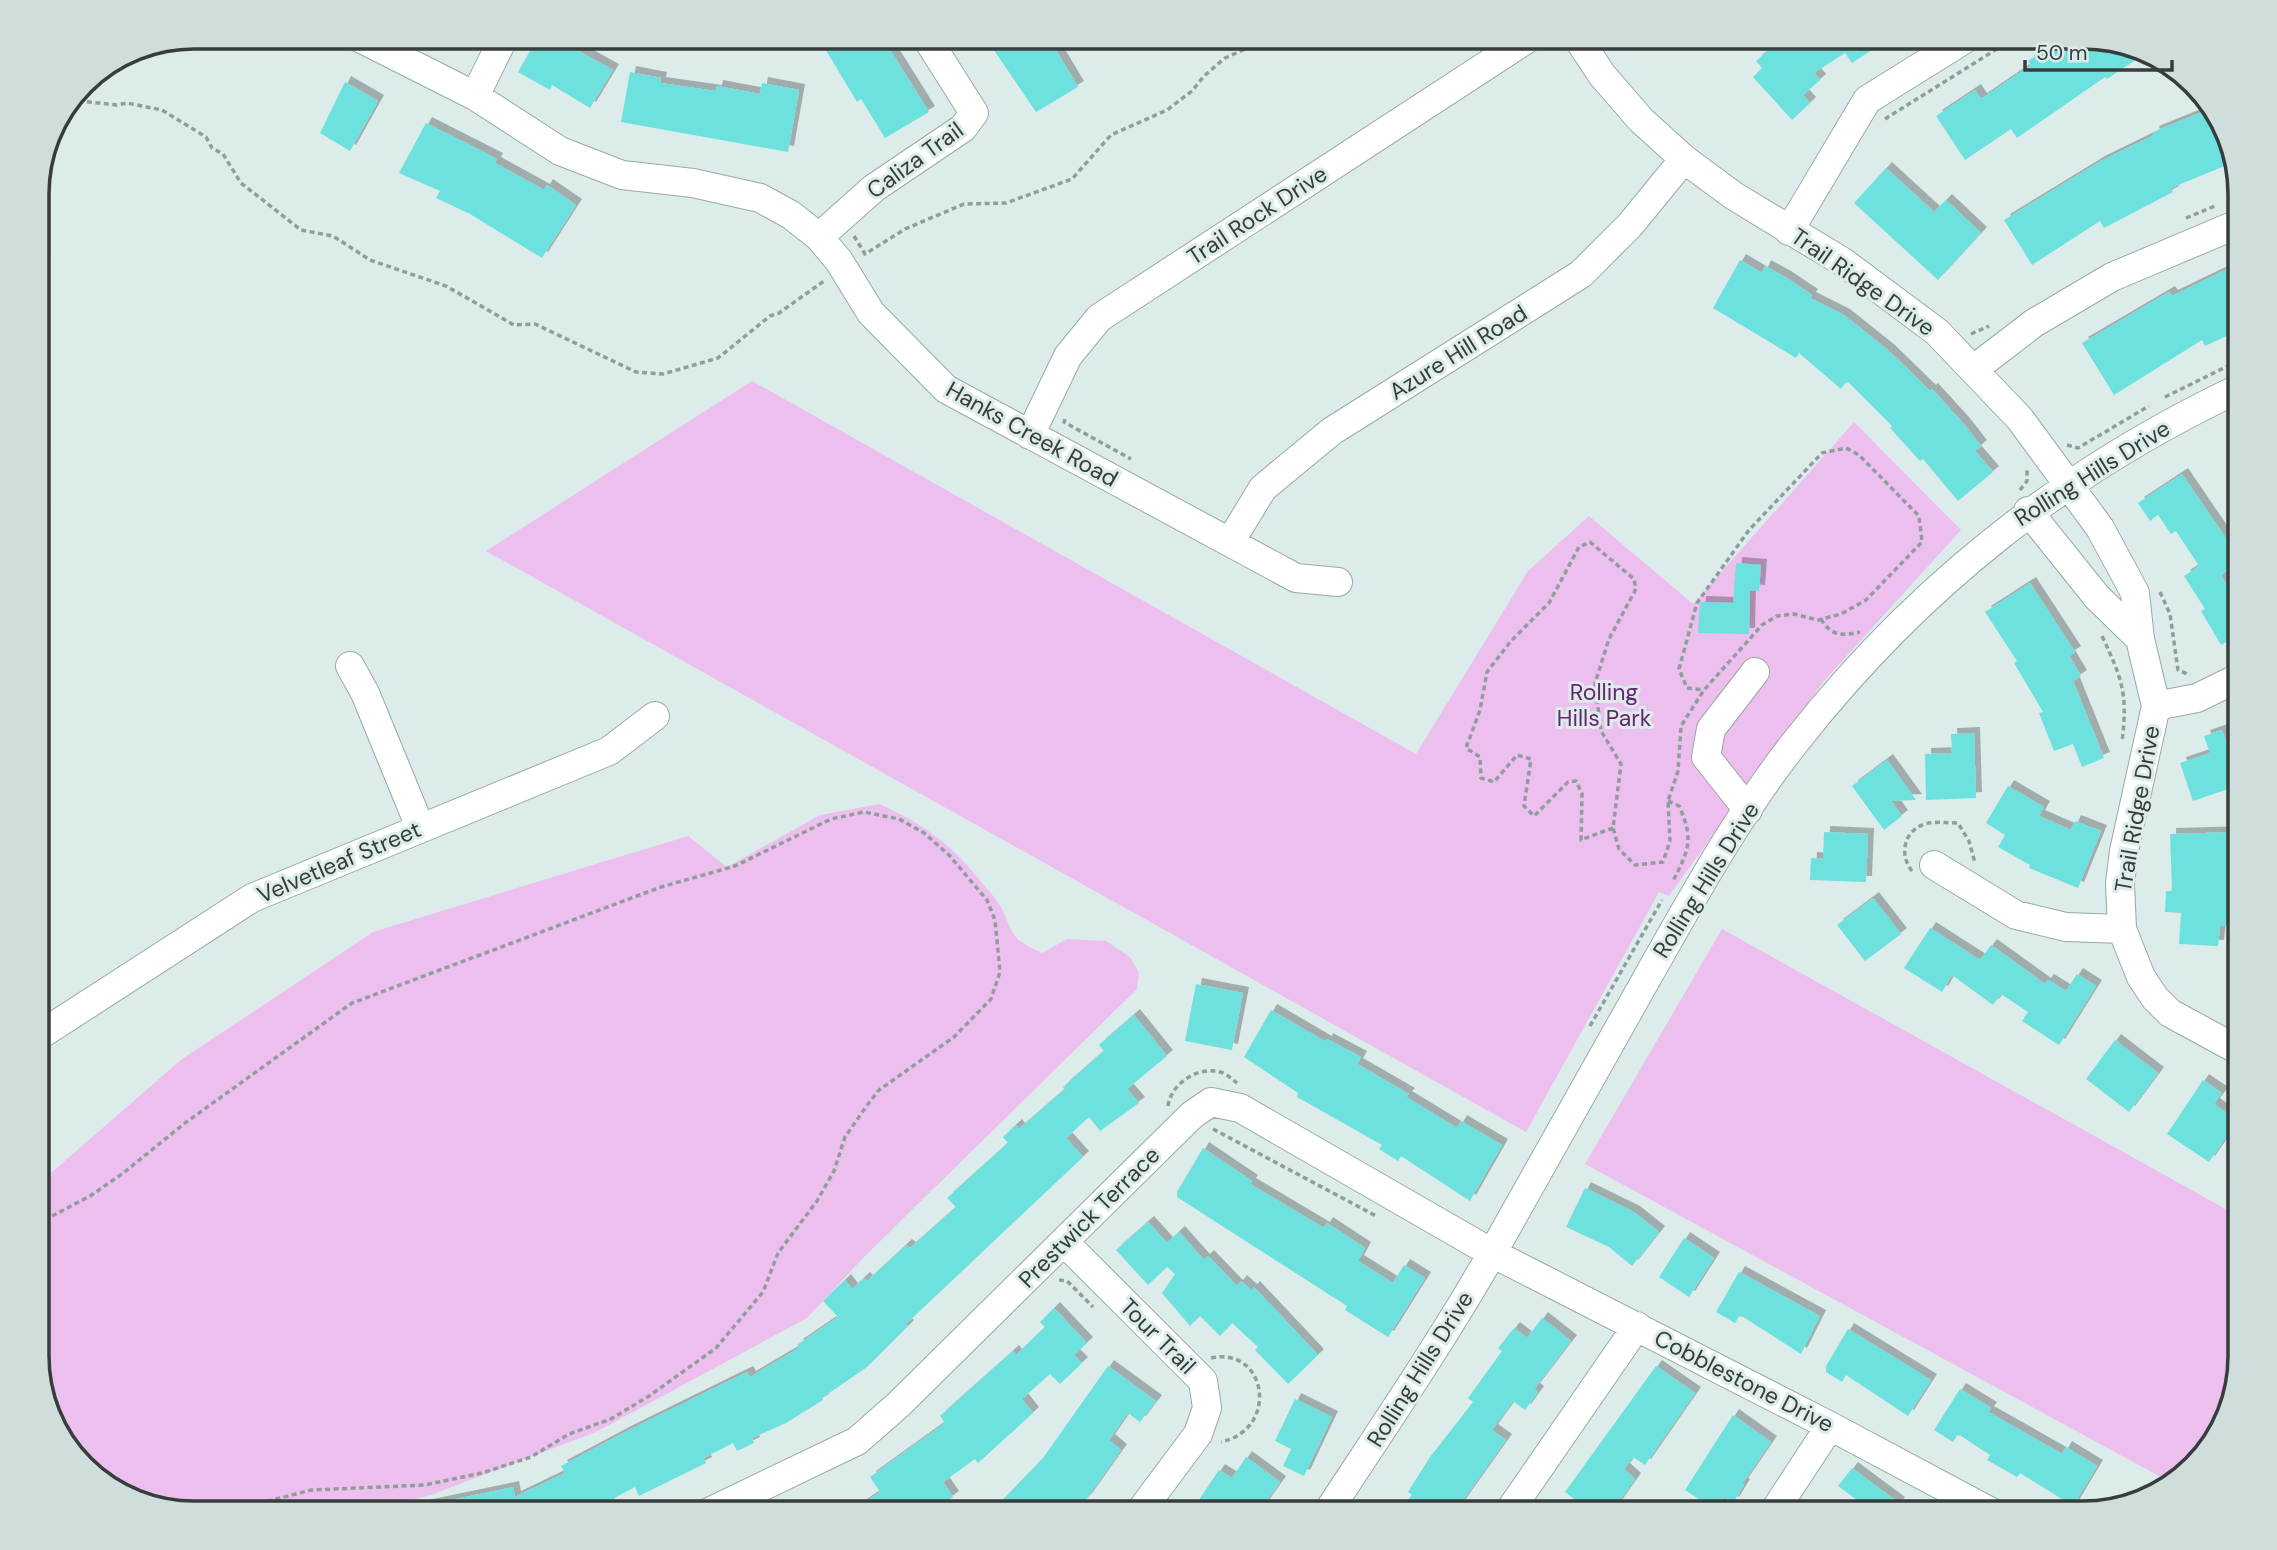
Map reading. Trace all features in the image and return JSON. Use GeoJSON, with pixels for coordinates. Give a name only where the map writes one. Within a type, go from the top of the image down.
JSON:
{"type":"FeatureCollection","features":[{"type":"Feature","properties":{"kind":"street","name":"Hanks Creek Road"},"geometry":{"type":"LineString","coordinates":[[382,49],[475,96],[561,151],[622,174],[693,183],[760,198],[791,215],[819,237],[839,261],[871,313],[946,389],[1296,578],[1338,582]]}},
{"type":"Feature","properties":{"kind":"street"},"geometry":{"type":"LineString","coordinates":[[475,96],[498,49]]}},
{"type":"Feature","properties":{"kind":"street","name":"Caliza Trail"},"geometry":{"type":"LineString","coordinates":[[819,237],[874,188],[963,128],[974,113],[934,49]]}},
{"type":"Feature","properties":{"kind":"street","name":"Trail Rock Drive"},"geometry":{"type":"LineString","coordinates":[[1030,435],[1068,356],[1099,318],[1512,49]]}},
{"type":"Feature","properties":{"kind":"street","name":"Trail Ridge Drive"},"geometry":{"type":"LineString","coordinates":[[1585,49],[1602,75],[1641,120],[1684,159],[1734,196],[1889,295],[1937,332],[2020,419],[2100,528],[2135,593],[2140,639],[2156,706],[2124,852],[2120,883],[2122,929],[2141,977],[2155,998],[2169,1013],[2228,1045]]}},
{"type":"Feature","properties":{"kind":"street"},"geometry":{"type":"LineString","coordinates":[[1789,231],[1867,100],[1949,49]]}},
{"type":"Feature","properties":{"kind":"street","name":"Azure Hill Road"},"geometry":{"type":"LineString","coordinates":[[1230,542],[1263,488],[1332,431],[1581,274],[1630,225],[1684,159]]}},
{"type":"Feature","properties":{"kind":"street"},"geometry":{"type":"LineString","coordinates":[[1974,369],[2035,323],[2112,277],[2228,228]]}},
{"type":"Feature","properties":{"kind":"street","name":"Rolling Hills Drive"},"geometry":{"type":"LineString","coordinates":[[1335,1501],[1442,1339],[1681,918],[1748,810],[1796,740],[1865,661],[1930,595],[2028,511],[2068,483],[2149,434],[2228,394]]}},
{"type":"Feature","properties":{"kind":"street"},"geometry":{"type":"LineString","coordinates":[[2028,511],[2097,597],[2140,639]]}},
{"type":"Feature","properties":{"kind":"street"},"geometry":{"type":"LineString","coordinates":[[350,666],[365,693],[420,827]]}},
{"type":"Feature","properties":{"kind":"street"},"geometry":{"type":"LineString","coordinates":[[1748,810],[1706,757],[1710,729],[1755,672]]}},
{"type":"Feature","properties":{"kind":"street"},"geometry":{"type":"LineString","coordinates":[[2156,706],[2197,698],[2228,683]]}},
{"type":"Feature","properties":{"kind":"street","name":"Velvetleaf Street"},"geometry":{"type":"LineString","coordinates":[[49,1029],[252,898],[609,751],[655,716]]}},
{"type":"Feature","properties":{"kind":"street"},"geometry":{"type":"LineString","coordinates":[[1934,865],[2016,915],[2066,927],[2122,929]]}},
{"type":"Feature","properties":{"kind":"street","name":"Prestwick Terrace"},"geometry":{"type":"LineString","coordinates":[[732,1501],[857,1441],[898,1405],[1192,1115],[1211,1102],[1240,1108],[1492,1253]]}},
{"type":"Feature","properties":{"kind":"street","name":"Tour Trail"},"geometry":{"type":"LineString","coordinates":[[1064,1242],[1202,1381],[1207,1408],[1198,1434],[1148,1501]]}},
{"type":"Feature","properties":{"kind":"street","name":"Cobblestone Drive"},"geometry":{"type":"LineString","coordinates":[[1492,1253],[1971,1501]]}},
{"type":"Feature","properties":{"kind":"street"},"geometry":{"type":"LineString","coordinates":[[1516,1501],[1637,1326]]}},
{"type":"Feature","properties":{"kind":"street"},"geometry":{"type":"LineString","coordinates":[[1781,1501],[1830,1426]]}},
{"type":"Feature","properties":{"kind":"path"},"geometry":{"type":"LineString","coordinates":[[853,236],[865,254],[905,229],[964,204],[1006,203],[1072,179],[1111,135],[1167,110],[1192,91],[1225,58],[1245,49]]}},
{"type":"Feature","properties":{"kind":"path"},"geometry":{"type":"LineString","coordinates":[[1878,128],[1885,119],[1997,49]]}},
{"type":"Feature","properties":{"kind":"path"},"geometry":{"type":"LineString","coordinates":[[83,101],[117,105],[127,103],[162,110],[205,137],[212,148],[223,154],[241,183],[301,230],[333,236],[370,260],[446,286],[514,325],[535,324],[636,372],[663,374],[718,358],[770,316],[779,313],[831,276]]}},
{"type":"Feature","properties":{"kind":"path"},"geometry":{"type":"LineString","coordinates":[[1069,411],[1064,422],[1131,459]]}},
{"type":"Feature","properties":{"kind":"path"},"geometry":{"type":"LineString","coordinates":[[1613,828],[1581,840],[1582,794],[1576,781],[1568,782],[1534,816],[1524,806],[1531,759],[1517,755],[1494,782],[1481,778],[1480,757],[1466,748],[1480,710],[1487,672],[1511,641],[1549,603],[1579,547],[1590,542],[1634,579],[1636,589],[1609,639],[1595,683],[1601,731],[1621,764],[1613,828],[1619,849],[1635,865],[1663,862],[1670,841],[1668,801],[1678,771],[1681,726],[1704,691],[1762,625],[1777,616],[1794,614],[1818,620],[1841,614],[1866,600],[1922,542],[1919,516],[1859,455],[1846,448],[1822,453],[1749,530],[1697,603],[1679,668],[1687,688],[1704,691]]}},
{"type":"Feature","properties":{"kind":"path"},"geometry":{"type":"LineString","coordinates":[[2027,463],[2027,474]]}},
{"type":"Feature","properties":{"kind":"path"},"geometry":{"type":"LineString","coordinates":[[2169,614],[2178,670]]}},
{"type":"Feature","properties":{"kind":"path"},"geometry":{"type":"LineString","coordinates":[[2101,633],[2122,677],[2127,706],[2121,748]]}},
{"type":"Feature","properties":{"kind":"path"},"geometry":{"type":"LineString","coordinates":[[1584,1038],[1689,849],[1687,824],[1679,806],[1668,801]]}},
{"type":"Feature","properties":{"kind":"path"},"geometry":{"type":"LineString","coordinates":[[49,1218],[90,1196],[122,1174],[185,1123],[352,1003],[661,887],[735,866],[831,819],[864,812],[899,819],[949,855],[987,900],[995,920],[1000,972],[991,999],[963,1029],[879,1090],[845,1137],[834,1171],[817,1200],[778,1253],[763,1292],[716,1348],[649,1396],[611,1419],[569,1434],[530,1457],[482,1473],[425,1485],[312,1490],[269,1501]]}},
{"type":"Feature","properties":{"kind":"path"},"geometry":{"type":"LineString","coordinates":[[1939,822],[1958,823],[1980,868]]}},
{"type":"Feature","properties":{"kind":"path"},"geometry":{"type":"LineString","coordinates":[[1203,1138],[1213,1129],[1379,1217]]}},
{"type":"Feature","properties":{"kind":"path"},"geometry":{"type":"LineString","coordinates":[[1059,1280],[1067,1281],[1094,1308]]}},
{"type":"Feature","properties":{"kind":"green space","name":"Rolling Hills Park"},"geometry":{"type":"Polygon","coordinates":[[[752,381],[1416,754],[1528,571],[1589,516],[1693,604],[1854,422],[1961,530],[1823,682],[1669,896],[1659,892],[1526,1132],[486,551],[752,381]]]}},
{"type":"Feature","properties":{"kind":"green space"},"geometry":{"type":"Polygon","coordinates":[[[880,804],[922,826],[956,854],[996,899],[1013,934],[1021,941],[1042,953],[1067,939],[1106,941],[1130,957],[1139,973],[1137,989],[865,1256],[807,1318],[596,1432],[431,1495],[406,1501],[175,1500],[148,1493],[114,1477],[79,1444],[68,1428],[57,1402],[49,1365],[49,1175],[182,1059],[373,932],[688,836],[727,867],[820,815],[880,804]]]}},
{"type":"Feature","properties":{"kind":"green space"},"geometry":{"type":"Polygon","coordinates":[[[1722,929],[2228,1210],[2227,1375],[2213,1420],[2192,1452],[2162,1478],[1585,1164],[1722,929]]]}},
{"type":"Feature","properties":{"kind":"building"},"geometry":{"type":"Polygon","coordinates":[[[531,49],[575,49],[613,70],[590,108],[552,85],[550,90],[518,72],[531,49]]]}},
{"type":"Feature","properties":{"kind":"building"},"geometry":{"type":"Polygon","coordinates":[[[825,49],[890,49],[929,112],[885,138],[861,99],[857,102],[825,49]]]}},
{"type":"Feature","properties":{"kind":"building"},"geometry":{"type":"Polygon","coordinates":[[[993,49],[1055,49],[1078,87],[1036,112],[993,49]]]}},
{"type":"Feature","properties":{"kind":"building"},"geometry":{"type":"Polygon","coordinates":[[[1770,49],[1874,49],[1852,63],[1845,53],[1814,73],[1820,80],[1803,95],[1810,103],[1792,120],[1753,77],[1762,68],[1756,61],[1770,49]]]}},
{"type":"Feature","properties":{"kind":"building"},"geometry":{"type":"Polygon","coordinates":[[[2046,49],[2092,49],[2136,60],[2107,79],[2105,77],[2017,138],[2011,129],[1965,160],[1936,116],[1975,90],[1981,99],[2031,65],[2028,61],[2046,49]]]}},
{"type":"Feature","properties":{"kind":"building"},"geometry":{"type":"Polygon","coordinates":[[[630,72],[661,78],[660,83],[716,91],[717,86],[760,94],[762,83],[799,90],[788,152],[621,122],[630,72]]]}},
{"type":"Feature","properties":{"kind":"building"},"geometry":{"type":"Polygon","coordinates":[[[345,82],[378,101],[350,151],[320,133],[345,82]]]}},
{"type":"Feature","properties":{"kind":"building"},"geometry":{"type":"Polygon","coordinates":[[[2202,112],[2217,139],[2225,166],[2171,188],[2173,192],[2104,228],[2100,221],[2032,265],[2004,220],[2099,162],[2154,135],[2153,132],[2202,112]]]}},
{"type":"Feature","properties":{"kind":"building"},"geometry":{"type":"Polygon","coordinates":[[[426,123],[497,159],[495,163],[544,190],[547,185],[576,205],[542,258],[470,214],[436,198],[440,191],[399,173],[426,123]]]}},
{"type":"Feature","properties":{"kind":"building"},"geometry":{"type":"Polygon","coordinates":[[[1886,168],[1934,212],[1946,200],[1981,233],[1938,280],[1854,203],[1886,168]]]}},
{"type":"Feature","properties":{"kind":"building"},"geometry":{"type":"Polygon","coordinates":[[[1740,260],[1762,273],[1765,266],[1785,277],[1812,295],[1810,298],[1844,315],[1889,351],[1930,391],[1932,389],[1963,423],[1981,446],[1975,451],[1993,472],[1958,501],[1923,459],[1920,461],[1890,428],[1892,426],[1847,381],[1841,389],[1799,353],[1796,358],[1713,308],[1740,260]]]}},
{"type":"Feature","properties":{"kind":"building"},"geometry":{"type":"Polygon","coordinates":[[[2228,269],[2228,335],[2205,346],[2202,340],[2114,395],[2082,343],[2169,292],[2172,296],[2228,269]]]}},
{"type":"Feature","properties":{"kind":"building"},"geometry":{"type":"Polygon","coordinates":[[[2182,474],[2228,541],[2228,569],[2221,575],[2228,587],[2228,641],[2221,645],[2201,611],[2205,609],[2184,576],[2199,566],[2176,531],[2171,534],[2158,515],[2150,521],[2138,503],[2182,474]]]}},
{"type":"Feature","properties":{"kind":"building"},"geometry":{"type":"Polygon","coordinates":[[[1736,563],[1761,565],[1759,591],[1750,590],[1749,634],[1698,633],[1700,602],[1733,603],[1736,563]]]}},
{"type":"Feature","properties":{"kind":"building"},"geometry":{"type":"Polygon","coordinates":[[[2030,583],[2075,652],[2069,656],[2081,676],[2073,681],[2104,758],[2082,767],[2073,744],[2054,751],[2039,713],[2043,712],[2014,663],[2017,661],[1985,612],[2030,583]]]}},
{"type":"Feature","properties":{"kind":"building"},"geometry":{"type":"Polygon","coordinates":[[[2222,730],[2228,746],[2228,789],[2193,801],[2180,763],[2210,753],[2204,736],[2222,730]]]}},
{"type":"Feature","properties":{"kind":"building"},"geometry":{"type":"Polygon","coordinates":[[[1974,733],[1976,798],[1926,800],[1925,754],[1952,753],[1951,734],[1974,733]]]}},
{"type":"Feature","properties":{"kind":"building"},"geometry":{"type":"Polygon","coordinates":[[[1887,760],[1916,800],[1891,801],[1902,816],[1884,830],[1852,786],[1887,760]]]}},
{"type":"Feature","properties":{"kind":"building"},"geometry":{"type":"Polygon","coordinates":[[[2008,786],[2044,807],[2039,816],[2071,830],[2075,821],[2101,831],[2078,888],[2029,868],[2030,865],[1998,847],[2005,835],[1986,823],[2008,786]]]}},
{"type":"Feature","properties":{"kind":"building"},"geometry":{"type":"Polygon","coordinates":[[[1824,832],[1868,834],[1866,882],[1810,880],[1811,858],[1823,859],[1824,832]]]}},
{"type":"Feature","properties":{"kind":"building"},"geometry":{"type":"Polygon","coordinates":[[[2228,832],[2227,926],[2220,926],[2218,946],[2179,944],[2181,913],[2165,912],[2166,891],[2172,891],[2170,834],[2228,832]]]}},
{"type":"Feature","properties":{"kind":"building"},"geometry":{"type":"Polygon","coordinates":[[[1873,898],[1901,934],[1865,961],[1837,925],[1873,898]]]}},
{"type":"Feature","properties":{"kind":"building"},"geometry":{"type":"Polygon","coordinates":[[[1930,928],[1980,960],[1991,945],[2045,984],[2048,980],[2066,991],[2077,974],[2096,986],[2059,1045],[2022,1021],[2028,1012],[2001,994],[1993,1005],[1952,975],[1942,992],[1904,968],[1930,928]]]}},
{"type":"Feature","properties":{"kind":"building"},"geometry":{"type":"Polygon","coordinates":[[[1196,984],[1243,993],[1232,1050],[1185,1041],[1196,984]]]}},
{"type":"Feature","properties":{"kind":"building"},"geometry":{"type":"Polygon","coordinates":[[[1271,1010],[1326,1042],[1327,1039],[1361,1057],[1357,1064],[1409,1094],[1406,1097],[1457,1128],[1461,1121],[1502,1145],[1470,1201],[1401,1156],[1398,1161],[1379,1149],[1382,1145],[1297,1097],[1298,1093],[1244,1057],[1271,1010]]]}},
{"type":"Feature","properties":{"kind":"building"},"geometry":{"type":"Polygon","coordinates":[[[1134,1015],[1167,1056],[1127,1089],[1139,1103],[1100,1131],[1089,1117],[1066,1138],[1083,1157],[906,1324],[908,1326],[867,1367],[822,1398],[823,1400],[786,1423],[752,1438],[754,1443],[737,1451],[733,1443],[704,1458],[706,1463],[639,1496],[635,1487],[609,1501],[446,1501],[513,1487],[515,1497],[565,1473],[561,1466],[629,1430],[747,1372],[750,1377],[799,1348],[797,1345],[838,1317],[823,1301],[845,1280],[852,1289],[864,1278],[867,1281],[906,1245],[910,1248],[956,1207],[947,1198],[1008,1143],[1003,1137],[1016,1125],[1019,1129],[1104,1051],[1099,1045],[1134,1015]]]}},
{"type":"Feature","properties":{"kind":"building"},"geometry":{"type":"Polygon","coordinates":[[[2115,1040],[2158,1073],[2129,1112],[2086,1079],[2115,1040]]]}},
{"type":"Feature","properties":{"kind":"building"},"geometry":{"type":"Polygon","coordinates":[[[2203,1080],[2222,1093],[2214,1104],[2228,1114],[2228,1134],[2209,1162],[2167,1134],[2203,1080]]]}},
{"type":"Feature","properties":{"kind":"building"},"geometry":{"type":"Polygon","coordinates":[[[1203,1148],[1252,1181],[1250,1184],[1324,1228],[1327,1223],[1365,1248],[1358,1261],[1393,1283],[1404,1265],[1425,1278],[1388,1337],[1345,1310],[1347,1306],[1177,1197],[1177,1192],[1203,1148]]]}},
{"type":"Feature","properties":{"kind":"building"},"geometry":{"type":"Polygon","coordinates":[[[1585,1188],[1634,1212],[1659,1232],[1632,1266],[1609,1247],[1566,1227],[1585,1188]]]}},
{"type":"Feature","properties":{"kind":"building"},"geometry":{"type":"Polygon","coordinates":[[[1148,1222],[1167,1243],[1179,1232],[1204,1260],[1208,1256],[1237,1286],[1241,1281],[1251,1290],[1254,1287],[1318,1355],[1288,1384],[1255,1350],[1258,1347],[1232,1323],[1220,1336],[1200,1316],[1190,1326],[1162,1293],[1175,1274],[1167,1267],[1148,1285],[1116,1250],[1148,1222]]]}},
{"type":"Feature","properties":{"kind":"building"},"geometry":{"type":"Polygon","coordinates":[[[1684,1238],[1714,1258],[1689,1297],[1659,1277],[1684,1238]]]}},
{"type":"Feature","properties":{"kind":"building"},"geometry":{"type":"Polygon","coordinates":[[[1739,1272],[1820,1316],[1801,1354],[1740,1315],[1735,1323],[1716,1312],[1739,1272]]]}},
{"type":"Feature","properties":{"kind":"building"},"geometry":{"type":"Polygon","coordinates":[[[1054,1308],[1087,1343],[1074,1355],[1082,1363],[1060,1384],[1050,1374],[1022,1399],[1033,1413],[978,1463],[975,1459],[943,1482],[953,1497],[948,1501],[867,1501],[880,1492],[870,1477],[945,1423],[940,1416],[1013,1351],[1016,1355],[1045,1327],[1040,1322],[1054,1308]]]}},
{"type":"Feature","properties":{"kind":"building"},"geometry":{"type":"Polygon","coordinates":[[[1542,1318],[1571,1341],[1534,1389],[1538,1392],[1525,1410],[1513,1401],[1492,1430],[1506,1440],[1463,1501],[1407,1501],[1412,1495],[1408,1492],[1430,1457],[1473,1402],[1468,1398],[1502,1351],[1498,1348],[1514,1328],[1527,1338],[1542,1318]]]}},
{"type":"Feature","properties":{"kind":"building"},"geometry":{"type":"Polygon","coordinates":[[[1848,1329],[1931,1380],[1908,1416],[1846,1375],[1842,1382],[1826,1372],[1826,1366],[1848,1329]]]}},
{"type":"Feature","properties":{"kind":"building"},"geometry":{"type":"Polygon","coordinates":[[[1108,1366],[1156,1401],[1140,1422],[1128,1413],[1109,1440],[1121,1450],[1084,1501],[1002,1501],[1043,1458],[1108,1366]]]}},
{"type":"Feature","properties":{"kind":"building"},"geometry":{"type":"Polygon","coordinates":[[[1656,1366],[1695,1393],[1645,1465],[1633,1457],[1624,1469],[1635,1479],[1619,1501],[1577,1501],[1565,1492],[1656,1366]]]}},
{"type":"Feature","properties":{"kind":"building"},"geometry":{"type":"Polygon","coordinates":[[[1960,1389],[1991,1408],[1988,1412],[2062,1454],[2066,1447],[2097,1466],[2076,1501],[2065,1501],[2020,1473],[2017,1477],[1987,1460],[1990,1455],[1958,1434],[1953,1442],[1934,1430],[1960,1389]]]}},
{"type":"Feature","properties":{"kind":"building"},"geometry":{"type":"Polygon","coordinates":[[[1295,1399],[1332,1417],[1304,1476],[1283,1466],[1291,1449],[1275,1441],[1295,1399]]]}},
{"type":"Feature","properties":{"kind":"building"},"geometry":{"type":"Polygon","coordinates":[[[1733,1415],[1771,1442],[1742,1484],[1744,1485],[1734,1501],[1725,1497],[1723,1501],[1702,1501],[1685,1490],[1733,1415]]]}},
{"type":"Feature","properties":{"kind":"building"},"geometry":{"type":"Polygon","coordinates":[[[1246,1457],[1280,1482],[1267,1501],[1198,1501],[1219,1470],[1232,1478],[1246,1457]]]}},
{"type":"Feature","properties":{"kind":"building"},"geometry":{"type":"Polygon","coordinates":[[[1852,1468],[1896,1501],[1856,1501],[1838,1486],[1852,1468]]]}}]}
